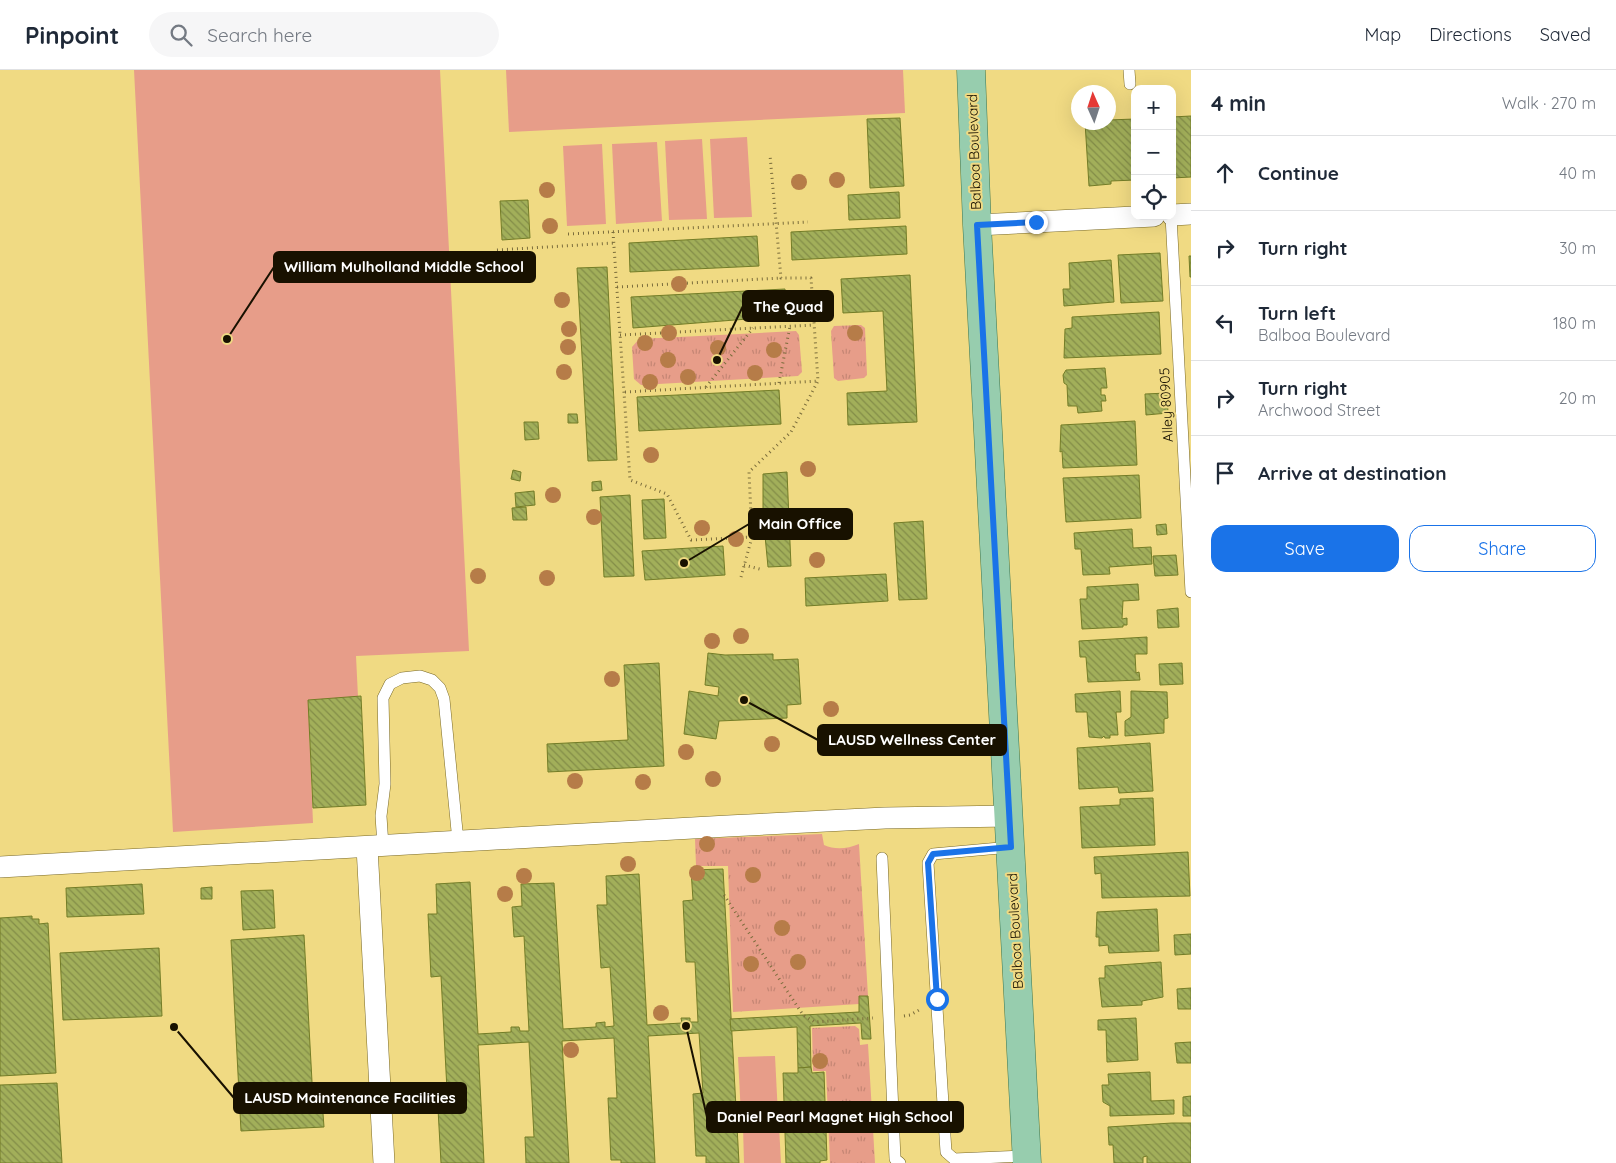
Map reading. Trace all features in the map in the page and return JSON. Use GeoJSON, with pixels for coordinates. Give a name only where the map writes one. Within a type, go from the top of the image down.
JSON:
{"type":"FeatureCollection","features":[{"type":"Feature","properties":{"kind":"main road","name":"Balboa Boulevard"},"geometry":{"type":"LineString","coordinates":[[971,70],[977,225],[1027,1160]]}},
{"type":"Feature","properties":{"kind":"street"},"geometry":{"type":"LineString","coordinates":[[1176,216],[1191,214]]}},
{"type":"Feature","properties":{"kind":"street"},"geometry":{"type":"LineString","coordinates":[[977,225],[1131,217]]}},
{"type":"Feature","properties":{"kind":"street"},"geometry":{"type":"LineString","coordinates":[[0,867],[876,819],[1010,816]]}},
{"type":"Feature","properties":{"kind":"street"},"geometry":{"type":"LineString","coordinates":[[375,847],[384,1163]]}},
{"type":"Feature","properties":{"kind":"lane"},"geometry":{"type":"LineString","coordinates":[[1129,70],[1130,84]]}},
{"type":"Feature","properties":{"kind":"lane","name":"Alley 80905"},"geometry":{"type":"LineString","coordinates":[[1172,220],[1191,592]]}},
{"type":"Feature","properties":{"kind":"lane"},"geometry":{"type":"LineString","coordinates":[[375,847],[385,784],[383,698],[390,684],[402,678],[420,676],[432,680],[440,688],[444,699],[458,841]]}},
{"type":"Feature","properties":{"kind":"lane"},"geometry":{"type":"LineString","coordinates":[[1011,847],[944,851],[933,854],[928,863],[946,1152],[944,1160],[1027,1160]]}},
{"type":"Feature","properties":{"kind":"lane"},"geometry":{"type":"LineString","coordinates":[[882,858],[895,1159],[900,1163]]}},
{"type":"Feature","properties":{"kind":"path"},"geometry":{"type":"LineString","coordinates":[[770,156],[781,278]]}},
{"type":"Feature","properties":{"kind":"path"},"geometry":{"type":"LineString","coordinates":[[568,234],[808,222]]}},
{"type":"Feature","properties":{"kind":"path"},"geometry":{"type":"LineString","coordinates":[[613,232],[630,480],[667,494],[691,540],[752,537]]}},
{"type":"Feature","properties":{"kind":"path"},"geometry":{"type":"LineString","coordinates":[[497,250],[614,243]]}},
{"type":"Feature","properties":{"kind":"path"},"geometry":{"type":"LineString","coordinates":[[617,287],[811,278],[818,381],[791,432],[749,472],[752,537],[741,577]]}},
{"type":"Feature","properties":{"kind":"path"},"geometry":{"type":"LineString","coordinates":[[620,335],[814,325]]}},
{"type":"Feature","properties":{"kind":"path"},"geometry":{"type":"LineString","coordinates":[[779,383],[790,326]]}},
{"type":"Feature","properties":{"kind":"path"},"geometry":{"type":"LineString","coordinates":[[705,387],[753,328]]}},
{"type":"Feature","properties":{"kind":"path"},"geometry":{"type":"LineString","coordinates":[[625,392],[818,381]]}},
{"type":"Feature","properties":{"kind":"path"},"geometry":{"type":"LineString","coordinates":[[744,565],[763,570]]}},
{"type":"Feature","properties":{"kind":"path"},"geometry":{"type":"LineString","coordinates":[[724,895],[803,1015],[815,1022],[870,1018]]}},
{"type":"Feature","properties":{"kind":"green space"},"geometry":{"type":"Polygon","coordinates":[[[134,70],[440,70],[469,651],[356,656],[358,697],[308,700],[313,823],[173,832],[134,70]]]}},
{"type":"Feature","properties":{"kind":"green space"},"geometry":{"type":"Polygon","coordinates":[[[506,70],[903,70],[905,113],[509,132],[506,70]]]}},
{"type":"Feature","properties":{"kind":"green space"},"geometry":{"type":"Polygon","coordinates":[[[747,137],[752,217],[714,218],[710,139],[747,137]]]}},
{"type":"Feature","properties":{"kind":"green space"},"geometry":{"type":"Polygon","coordinates":[[[702,139],[707,219],[669,220],[665,141],[702,139]]]}},
{"type":"Feature","properties":{"kind":"green space"},"geometry":{"type":"Polygon","coordinates":[[[657,142],[662,221],[616,224],[612,144],[657,142]]]}},
{"type":"Feature","properties":{"kind":"green space"},"geometry":{"type":"Polygon","coordinates":[[[602,144],[606,224],[567,226],[563,146],[602,144]]]}},
{"type":"Feature","properties":{"kind":"green space"},"geometry":{"type":"Polygon","coordinates":[[[861,325],[865,328],[867,375],[864,378],[838,381],[834,378],[831,331],[834,326],[861,325]]]}},
{"type":"Feature","properties":{"kind":"green space"},"geometry":{"type":"Polygon","coordinates":[[[796,331],[799,335],[802,372],[798,376],[641,385],[634,379],[632,347],[639,339],[796,331]]]}},
{"type":"Feature","properties":{"kind":"green space"},"geometry":{"type":"Polygon","coordinates":[[[822,834],[824,845],[828,847],[841,848],[859,844],[868,996],[859,996],[859,1004],[733,1012],[728,866],[696,866],[695,839],[822,834]]]}},
{"type":"Feature","properties":{"kind":"green space"},"geometry":{"type":"Polygon","coordinates":[[[855,1026],[859,1029],[860,1045],[868,1044],[875,1163],[830,1163],[826,1071],[813,1071],[812,1028],[855,1026]]]}},
{"type":"Feature","properties":{"kind":"green space"},"geometry":{"type":"Polygon","coordinates":[[[775,1056],[778,1115],[741,1116],[738,1057],[775,1056]]]}},
{"type":"Feature","properties":{"kind":"green space"},"geometry":{"type":"Polygon","coordinates":[[[779,1126],[781,1163],[744,1163],[743,1127],[779,1126]]]}},
{"type":"Feature","properties":{"kind":"building"},"geometry":{"type":"Polygon","coordinates":[[[1191,116],[1191,177],[1176,178],[1176,117],[1191,116]]]}},
{"type":"Feature","properties":{"kind":"building"},"geometry":{"type":"Polygon","coordinates":[[[900,118],[904,186],[870,188],[867,119],[900,118]]]}},
{"type":"Feature","properties":{"kind":"building"},"geometry":{"type":"Polygon","coordinates":[[[1131,119],[1131,180],[1111,181],[1111,184],[1089,186],[1086,130],[1116,130],[1116,120],[1131,119]]]}},
{"type":"Feature","properties":{"kind":"building"},"geometry":{"type":"Polygon","coordinates":[[[899,192],[900,218],[849,220],[848,195],[899,192]]]}},
{"type":"Feature","properties":{"kind":"building"},"geometry":{"type":"Polygon","coordinates":[[[528,200],[530,238],[502,240],[500,201],[528,200]]]}},
{"type":"Feature","properties":{"kind":"building"},"geometry":{"type":"Polygon","coordinates":[[[906,226],[907,254],[792,260],[791,232],[906,226]]]}},
{"type":"Feature","properties":{"kind":"building"},"geometry":{"type":"Polygon","coordinates":[[[757,236],[759,266],[630,272],[629,243],[757,236]]]}},
{"type":"Feature","properties":{"kind":"building"},"geometry":{"type":"Polygon","coordinates":[[[1160,253],[1163,301],[1121,303],[1118,255],[1160,253]]]}},
{"type":"Feature","properties":{"kind":"building"},"geometry":{"type":"Polygon","coordinates":[[[1189,256],[1191,256],[1191,277],[1190,277],[1189,256]]]}},
{"type":"Feature","properties":{"kind":"building"},"geometry":{"type":"Polygon","coordinates":[[[1111,260],[1114,302],[1064,306],[1063,289],[1070,289],[1069,263],[1111,260]]]}},
{"type":"Feature","properties":{"kind":"building"},"geometry":{"type":"Polygon","coordinates":[[[607,267],[617,460],[588,461],[577,268],[607,267]]]}},
{"type":"Feature","properties":{"kind":"building"},"geometry":{"type":"Polygon","coordinates":[[[910,275],[917,422],[848,425],[847,393],[887,391],[883,311],[843,313],[841,279],[910,275]]]}},
{"type":"Feature","properties":{"kind":"building"},"geometry":{"type":"Polygon","coordinates":[[[785,289],[786,316],[633,328],[631,297],[785,289]]]}},
{"type":"Feature","properties":{"kind":"building"},"geometry":{"type":"Polygon","coordinates":[[[1159,312],[1161,354],[1064,358],[1065,329],[1072,328],[1072,317],[1159,312]]]}},
{"type":"Feature","properties":{"kind":"building"},"geometry":{"type":"Polygon","coordinates":[[[1105,368],[1107,388],[1101,388],[1101,395],[1105,395],[1106,401],[1101,401],[1102,411],[1078,413],[1077,406],[1068,406],[1067,385],[1064,383],[1063,375],[1066,370],[1105,368]]]}},
{"type":"Feature","properties":{"kind":"building"},"geometry":{"type":"Polygon","coordinates":[[[779,390],[781,424],[639,431],[637,397],[779,390]]]}},
{"type":"Feature","properties":{"kind":"building"},"geometry":{"type":"Polygon","coordinates":[[[1167,393],[1168,413],[1146,415],[1145,394],[1167,393]]]}},
{"type":"Feature","properties":{"kind":"building"},"geometry":{"type":"Polygon","coordinates":[[[568,414],[577,414],[578,423],[568,423],[568,414]]]}},
{"type":"Feature","properties":{"kind":"building"},"geometry":{"type":"Polygon","coordinates":[[[1135,421],[1137,465],[1063,468],[1062,451],[1060,452],[1061,425],[1135,421]]]}},
{"type":"Feature","properties":{"kind":"building"},"geometry":{"type":"Polygon","coordinates":[[[524,422],[538,422],[539,439],[525,440],[524,422]]]}},
{"type":"Feature","properties":{"kind":"building"},"geometry":{"type":"Polygon","coordinates":[[[513,470],[521,472],[520,481],[511,479],[513,470]]]}},
{"type":"Feature","properties":{"kind":"building"},"geometry":{"type":"Polygon","coordinates":[[[787,472],[791,566],[768,567],[763,515],[763,474],[787,472]]]}},
{"type":"Feature","properties":{"kind":"building"},"geometry":{"type":"Polygon","coordinates":[[[1139,475],[1141,518],[1066,522],[1063,478],[1139,475]]]}},
{"type":"Feature","properties":{"kind":"building"},"geometry":{"type":"Polygon","coordinates":[[[601,481],[602,490],[592,491],[592,482],[601,481]]]}},
{"type":"Feature","properties":{"kind":"building"},"geometry":{"type":"Polygon","coordinates":[[[534,491],[535,505],[516,507],[515,493],[534,491]]]}},
{"type":"Feature","properties":{"kind":"building"},"geometry":{"type":"Polygon","coordinates":[[[630,495],[634,576],[604,577],[600,497],[630,495]]]}},
{"type":"Feature","properties":{"kind":"building"},"geometry":{"type":"Polygon","coordinates":[[[664,499],[666,538],[644,539],[642,500],[664,499]]]}},
{"type":"Feature","properties":{"kind":"building"},"geometry":{"type":"Polygon","coordinates":[[[526,507],[527,520],[513,520],[512,508],[526,507]]]}},
{"type":"Feature","properties":{"kind":"building"},"geometry":{"type":"Polygon","coordinates":[[[923,521],[927,599],[899,600],[894,523],[923,521]]]}},
{"type":"Feature","properties":{"kind":"building"},"geometry":{"type":"Polygon","coordinates":[[[1166,524],[1167,534],[1157,535],[1156,525],[1166,524]]]}},
{"type":"Feature","properties":{"kind":"building"},"geometry":{"type":"Polygon","coordinates":[[[1132,529],[1133,548],[1151,547],[1152,564],[1109,567],[1110,574],[1083,575],[1081,549],[1075,549],[1074,533],[1132,529]]]}},
{"type":"Feature","properties":{"kind":"building"},"geometry":{"type":"Polygon","coordinates":[[[723,546],[725,575],[645,580],[642,551],[723,546]]]}},
{"type":"Feature","properties":{"kind":"building"},"geometry":{"type":"Polygon","coordinates":[[[1176,555],[1178,575],[1155,576],[1153,556],[1176,555]]]}},
{"type":"Feature","properties":{"kind":"building"},"geometry":{"type":"Polygon","coordinates":[[[886,574],[888,601],[806,606],[805,578],[886,574]]]}},
{"type":"Feature","properties":{"kind":"building"},"geometry":{"type":"Polygon","coordinates":[[[1138,584],[1139,600],[1123,601],[1122,619],[1127,618],[1127,625],[1123,625],[1123,627],[1082,629],[1080,599],[1087,599],[1087,587],[1138,584]]]}},
{"type":"Feature","properties":{"kind":"building"},"geometry":{"type":"Polygon","coordinates":[[[1178,608],[1179,627],[1158,628],[1157,610],[1178,608]]]}},
{"type":"Feature","properties":{"kind":"building"},"geometry":{"type":"Polygon","coordinates":[[[1147,637],[1147,654],[1135,654],[1136,673],[1139,672],[1140,680],[1088,682],[1086,657],[1080,657],[1079,641],[1147,637]]]}},
{"type":"Feature","properties":{"kind":"building"},"geometry":{"type":"Polygon","coordinates":[[[708,653],[725,655],[773,654],[773,660],[798,659],[801,704],[787,705],[787,718],[719,721],[716,739],[684,734],[689,691],[718,696],[719,687],[705,685],[708,653]]]}},
{"type":"Feature","properties":{"kind":"building"},"geometry":{"type":"Polygon","coordinates":[[[659,663],[664,766],[548,772],[547,744],[628,740],[624,665],[659,663]]]}},
{"type":"Feature","properties":{"kind":"building"},"geometry":{"type":"Polygon","coordinates":[[[1182,663],[1183,684],[1160,685],[1159,664],[1182,663]]]}},
{"type":"Feature","properties":{"kind":"building"},"geometry":{"type":"Polygon","coordinates":[[[1120,691],[1121,712],[1116,712],[1118,735],[1110,735],[1110,738],[1105,738],[1104,736],[1102,738],[1089,737],[1087,712],[1076,712],[1075,694],[1120,691]]]}},
{"type":"Feature","properties":{"kind":"building"},"geometry":{"type":"Polygon","coordinates":[[[1131,691],[1167,692],[1168,718],[1164,719],[1164,733],[1125,736],[1125,721],[1131,717],[1131,691]]]}},
{"type":"Feature","properties":{"kind":"building"},"geometry":{"type":"Polygon","coordinates":[[[361,696],[366,805],[313,808],[308,700],[361,696]]]}},
{"type":"Feature","properties":{"kind":"building"},"geometry":{"type":"Polygon","coordinates":[[[1150,743],[1153,791],[1119,793],[1118,787],[1079,789],[1077,748],[1150,743]]]}},
{"type":"Feature","properties":{"kind":"building"},"geometry":{"type":"Polygon","coordinates":[[[1153,798],[1155,845],[1082,848],[1080,807],[1120,805],[1120,799],[1153,798]]]}},
{"type":"Feature","properties":{"kind":"building"},"geometry":{"type":"Polygon","coordinates":[[[1188,852],[1190,896],[1102,898],[1101,873],[1095,874],[1094,857],[1188,852]]]}},
{"type":"Feature","properties":{"kind":"building"},"geometry":{"type":"Polygon","coordinates":[[[723,869],[739,1163],[706,1163],[706,1156],[696,1156],[693,1094],[703,1093],[699,1033],[648,1036],[655,1163],[621,1163],[621,1160],[611,1160],[608,1098],[617,1098],[614,1038],[562,1041],[569,1163],[526,1163],[525,1137],[534,1137],[529,1042],[478,1045],[484,1163],[441,1163],[438,1109],[448,1109],[441,976],[431,977],[428,914],[437,914],[436,884],[470,882],[478,1034],[511,1032],[511,1027],[519,1027],[520,1031],[529,1031],[524,936],[514,937],[512,907],[522,906],[521,884],[554,883],[563,1029],[596,1027],[596,1023],[605,1022],[605,1027],[614,1026],[610,967],[601,968],[597,905],[607,905],[606,876],[639,874],[647,1025],[682,1023],[681,1018],[690,1018],[690,1022],[698,1022],[695,962],[686,962],[683,901],[693,900],[691,870],[723,869]]]}},
{"type":"Feature","properties":{"kind":"building"},"geometry":{"type":"Polygon","coordinates":[[[142,884],[144,914],[67,917],[66,888],[142,884]]]}},
{"type":"Feature","properties":{"kind":"building"},"geometry":{"type":"Polygon","coordinates":[[[212,887],[212,899],[201,899],[201,888],[212,887]]]}},
{"type":"Feature","properties":{"kind":"building"},"geometry":{"type":"Polygon","coordinates":[[[273,890],[275,928],[243,930],[241,891],[273,890]]]}},
{"type":"Feature","properties":{"kind":"building"},"geometry":{"type":"Polygon","coordinates":[[[1157,909],[1159,951],[1109,953],[1108,945],[1099,946],[1099,937],[1096,937],[1097,912],[1157,909]]]}},
{"type":"Feature","properties":{"kind":"building"},"geometry":{"type":"Polygon","coordinates":[[[32,916],[32,919],[39,919],[39,924],[48,923],[56,1073],[0,1076],[0,918],[32,916]]]}},
{"type":"Feature","properties":{"kind":"building"},"geometry":{"type":"Polygon","coordinates":[[[1191,934],[1191,954],[1175,955],[1174,935],[1191,934]]]}},
{"type":"Feature","properties":{"kind":"building"},"geometry":{"type":"Polygon","coordinates":[[[304,935],[313,1100],[322,1100],[324,1127],[241,1131],[231,940],[304,935]]]}},
{"type":"Feature","properties":{"kind":"building"},"geometry":{"type":"Polygon","coordinates":[[[159,948],[162,1016],[63,1020],[60,953],[159,948]]]}},
{"type":"Feature","properties":{"kind":"building"},"geometry":{"type":"Polygon","coordinates":[[[1161,962],[1163,997],[1142,1001],[1142,1005],[1102,1007],[1099,978],[1105,978],[1105,966],[1161,962]]]}},
{"type":"Feature","properties":{"kind":"building"},"geometry":{"type":"Polygon","coordinates":[[[1191,988],[1191,1009],[1178,1009],[1177,989],[1191,988]]]}},
{"type":"Feature","properties":{"kind":"building"},"geometry":{"type":"Polygon","coordinates":[[[859,996],[868,996],[871,1039],[862,1039],[861,1023],[810,1026],[811,1067],[798,1068],[797,1027],[731,1031],[730,1019],[859,1012],[859,996]]]}},
{"type":"Feature","properties":{"kind":"building"},"geometry":{"type":"Polygon","coordinates":[[[1136,1018],[1138,1060],[1107,1062],[1106,1030],[1098,1030],[1098,1020],[1136,1018]]]}},
{"type":"Feature","properties":{"kind":"building"},"geometry":{"type":"Polygon","coordinates":[[[1191,1042],[1191,1063],[1177,1063],[1175,1043],[1191,1042]]]}},
{"type":"Feature","properties":{"kind":"building"},"geometry":{"type":"Polygon","coordinates":[[[811,1067],[812,1073],[824,1072],[827,1160],[820,1161],[820,1163],[786,1163],[783,1073],[798,1073],[798,1068],[811,1067]]]}},
{"type":"Feature","properties":{"kind":"building"},"geometry":{"type":"Polygon","coordinates":[[[1150,1072],[1151,1101],[1174,1100],[1174,1114],[1110,1116],[1110,1106],[1103,1102],[1102,1085],[1109,1085],[1108,1074],[1150,1072]]]}},
{"type":"Feature","properties":{"kind":"building"},"geometry":{"type":"Polygon","coordinates":[[[57,1083],[62,1163],[0,1163],[0,1085],[57,1083]]]}},
{"type":"Feature","properties":{"kind":"building"},"geometry":{"type":"Polygon","coordinates":[[[1191,1096],[1191,1116],[1183,1116],[1183,1097],[1191,1096]]]}},
{"type":"Feature","properties":{"kind":"building"},"geometry":{"type":"Polygon","coordinates":[[[1191,1123],[1191,1163],[1147,1163],[1147,1156],[1143,1157],[1143,1163],[1114,1163],[1113,1145],[1109,1145],[1108,1127],[1191,1123]]]}},
{"type":"Feature","properties":{"kind":"place","name":"William Mulholland Middle School"},"geometry":{"type":"Point","coordinates":[227,339]}},
{"type":"Feature","properties":{"kind":"place","name":"The Quad"},"geometry":{"type":"Point","coordinates":[717,360]}},
{"type":"Feature","properties":{"kind":"place","name":"Main Office"},"geometry":{"type":"Point","coordinates":[684,563]}},
{"type":"Feature","properties":{"kind":"place","name":"LAUSD Wellness Center"},"geometry":{"type":"Point","coordinates":[744,700]}},
{"type":"Feature","properties":{"kind":"place","name":"Daniel Pearl Magnet High School"},"geometry":{"type":"Point","coordinates":[686,1026]}},
{"type":"Feature","properties":{"kind":"place","name":"LAUSD Maintenance Facilities"},"geometry":{"type":"Point","coordinates":[174,1027]}},
{"type":"Feature","properties":{"kind":"route"},"geometry":{"type":"LineString","coordinates":[[937,999],[928,863],[933,854],[944,851],[1011,847],[977,225],[1036,222]]}}]}
